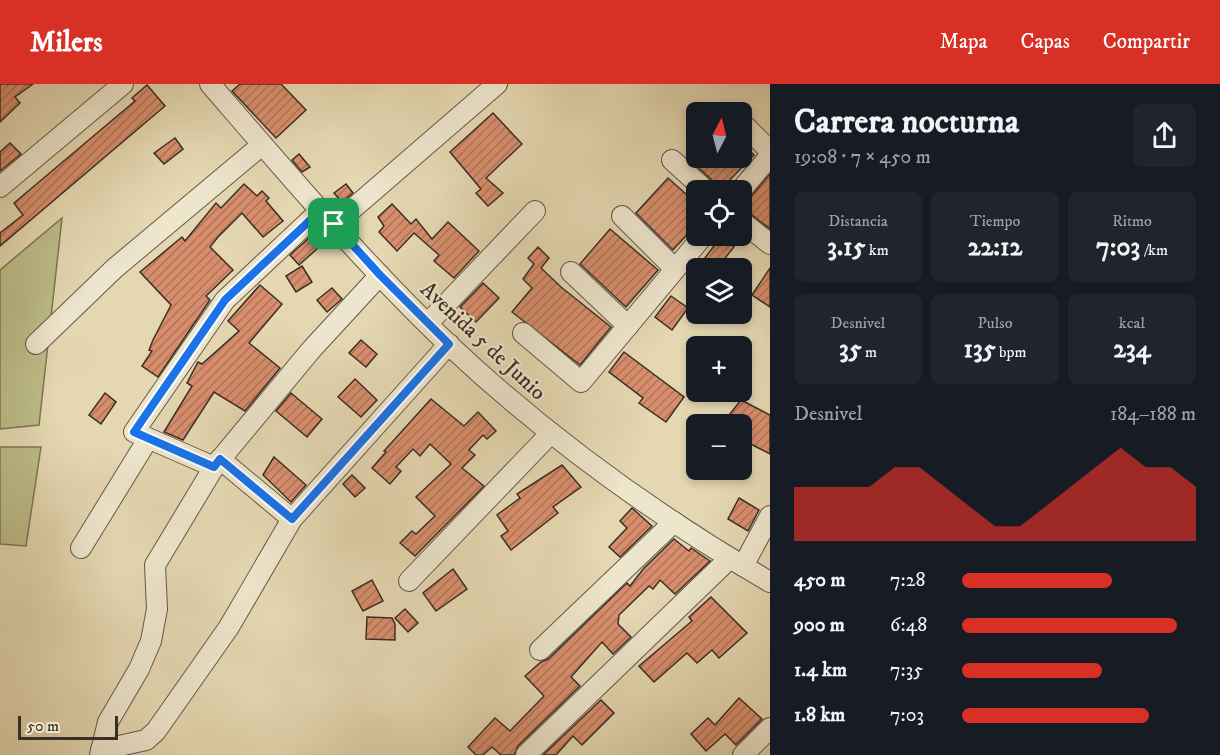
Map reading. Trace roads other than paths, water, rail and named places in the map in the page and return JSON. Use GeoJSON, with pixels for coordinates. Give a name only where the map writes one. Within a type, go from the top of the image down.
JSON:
{"type":"FeatureCollection","features":[{"type":"Feature","properties":{"kind":"street"},"geometry":{"type":"LineString","coordinates":[[0,188],[123,84]]}},
{"type":"Feature","properties":{"kind":"street","name":"Avenida 5 de Junio"},"geometry":{"type":"LineString","coordinates":[[210,84],[380,275],[449,344],[551,432],[674,522],[770,582]]}},
{"type":"Feature","properties":{"kind":"street"},"geometry":{"type":"LineString","coordinates":[[292,519],[217,463],[134,432],[225,300],[497,84]]}},
{"type":"Feature","properties":{"kind":"street"},"geometry":{"type":"LineString","coordinates":[[752,133],[770,151]]}},
{"type":"Feature","properties":{"kind":"street"},"geometry":{"type":"LineString","coordinates":[[36,344],[115,268],[262,145]]}},
{"type":"Feature","properties":{"kind":"street"},"geometry":{"type":"LineString","coordinates":[[750,180],[770,156]]}},
{"type":"Feature","properties":{"kind":"street"},"geometry":{"type":"LineString","coordinates":[[672,160],[694,180]]}},
{"type":"Feature","properties":{"kind":"street"},"geometry":{"type":"LineString","coordinates":[[428,323],[535,211]]}},
{"type":"Feature","properties":{"kind":"street"},"geometry":{"type":"LineString","coordinates":[[622,216],[675,269]]}},
{"type":"Feature","properties":{"kind":"street"},"geometry":{"type":"LineString","coordinates":[[752,230],[770,244]]}},
{"type":"Feature","properties":{"kind":"street"},"geometry":{"type":"LineString","coordinates":[[523,333],[581,382],[695,246]]}},
{"type":"Feature","properties":{"kind":"street"},"geometry":{"type":"LineString","coordinates":[[571,272],[628,326]]}},
{"type":"Feature","properties":{"kind":"street"},"geometry":{"type":"LineString","coordinates":[[380,275],[310,350],[217,463],[155,565],[157,609],[151,641],[139,669],[108,722],[101,753],[146,740],[156,731],[229,627],[292,519],[449,344]]}},
{"type":"Feature","properties":{"kind":"street"},"geometry":{"type":"LineString","coordinates":[[409,581],[504,485],[551,432]]}},
{"type":"Feature","properties":{"kind":"street"},"geometry":{"type":"LineString","coordinates":[[81,548],[148,439]]}},
{"type":"Feature","properties":{"kind":"street"},"geometry":{"type":"LineString","coordinates":[[526,755],[736,562],[770,516]]}},
{"type":"Feature","properties":{"kind":"street"},"geometry":{"type":"LineString","coordinates":[[540,650],[674,522]]}},
{"type":"Feature","properties":{"kind":"street"},"geometry":{"type":"LineString","coordinates":[[743,755],[770,728]]}}]}
